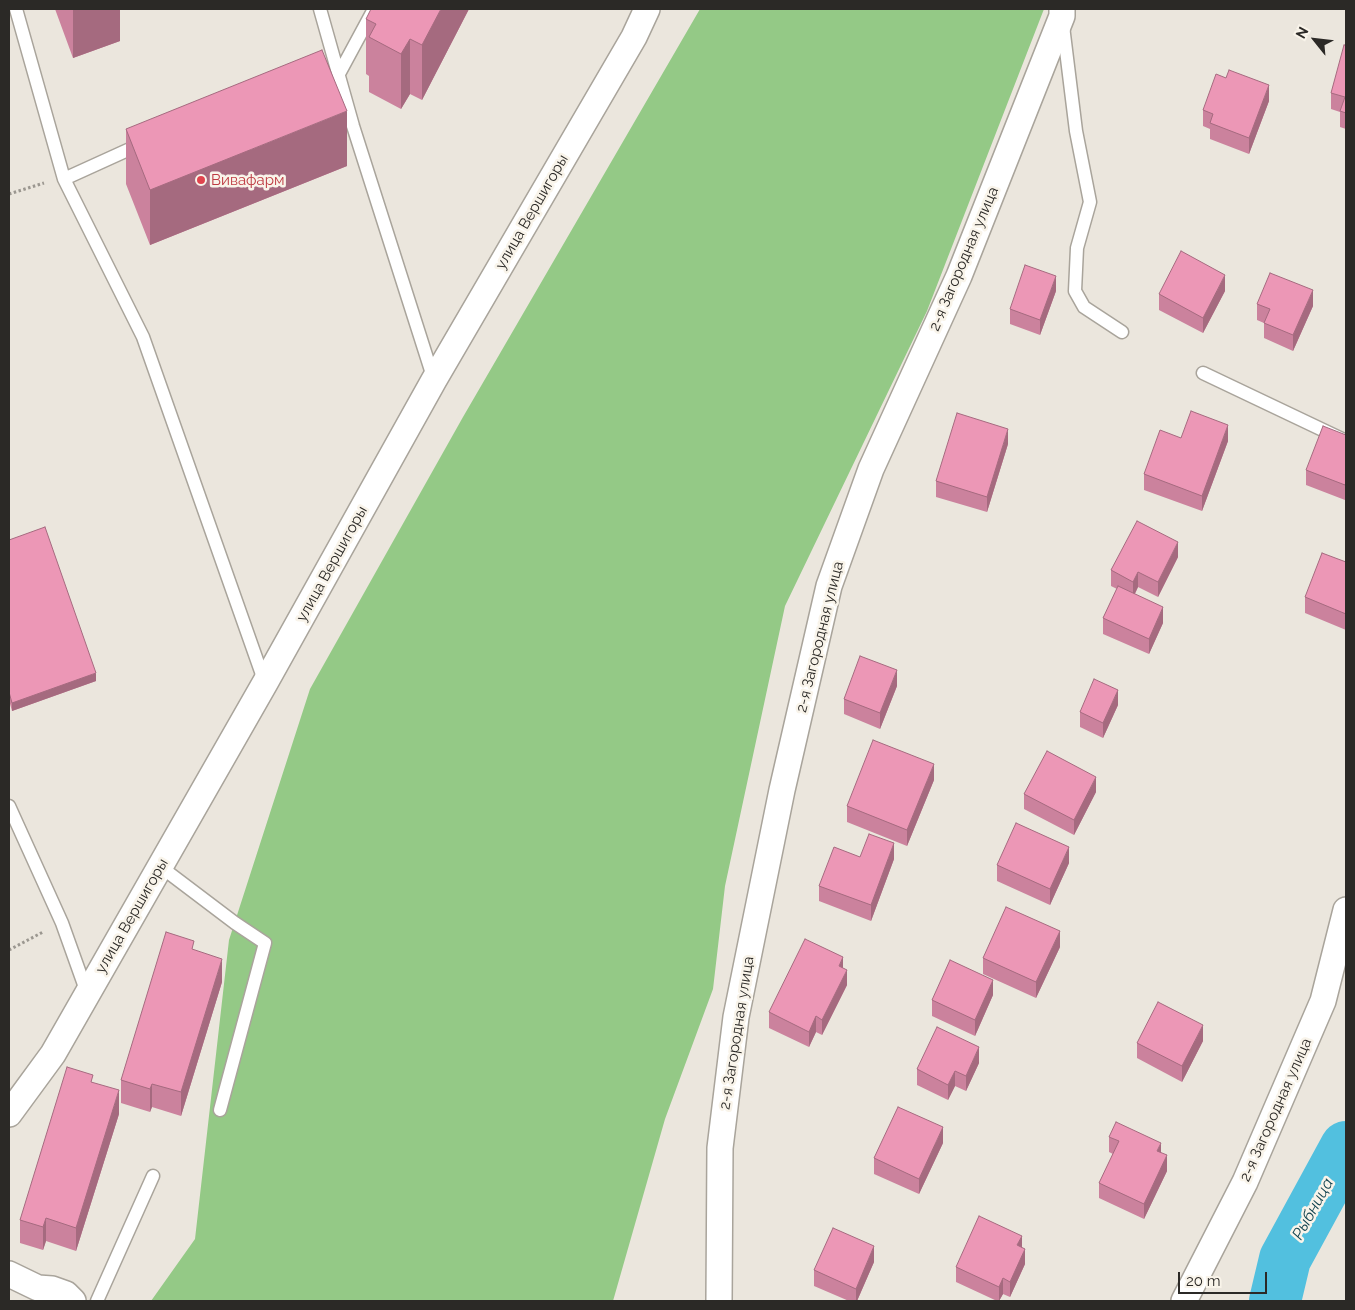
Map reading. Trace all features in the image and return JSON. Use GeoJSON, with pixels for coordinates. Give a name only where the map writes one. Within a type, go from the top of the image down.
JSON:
{"type":"FeatureCollection","features":[{"type":"Feature","properties":{"kind":"street","name":"улица Вершигоры"},"geometry":{"type":"LineString","coordinates":[[9,1114],[53,1054],[266,683],[434,380],[634,37],[648,9]]}},
{"type":"Feature","properties":{"kind":"street","name":"2-я Загородная улица"},"geometry":{"type":"LineString","coordinates":[[719,1301],[720,1148],[736,1017],[782,790],[829,586],[871,469],[959,276],[1062,12]]}},
{"type":"Feature","properties":{"kind":"street","name":"2-я Загородная улица"},"geometry":{"type":"LineString","coordinates":[[1184,1301],[1245,1182],[1323,1002],[1346,910]]}},
{"type":"Feature","properties":{"kind":"street"},"geometry":{"type":"LineString","coordinates":[[9,1274],[38,1288],[52,1289],[66,1294],[72,1301]]}},
{"type":"Feature","properties":{"kind":"lane"},"geometry":{"type":"LineString","coordinates":[[16,9],[64,179],[143,337],[266,683]]}},
{"type":"Feature","properties":{"kind":"lane"},"geometry":{"type":"LineString","coordinates":[[320,9],[340,72],[353,126],[434,380]]}},
{"type":"Feature","properties":{"kind":"lane"},"geometry":{"type":"LineString","coordinates":[[340,72],[374,9]]}},
{"type":"Feature","properties":{"kind":"lane"},"geometry":{"type":"LineString","coordinates":[[1062,12],[1076,131],[1090,202],[1077,248],[1075,291],[1084,307],[1122,332]]}},
{"type":"Feature","properties":{"kind":"lane"},"geometry":{"type":"LineString","coordinates":[[322,64],[335,58]]}},
{"type":"Feature","properties":{"kind":"lane"},"geometry":{"type":"LineString","coordinates":[[64,179],[153,139]]}},
{"type":"Feature","properties":{"kind":"lane"},"geometry":{"type":"LineString","coordinates":[[1203,373],[1346,441]]}},
{"type":"Feature","properties":{"kind":"lane"},"geometry":{"type":"LineString","coordinates":[[9,806],[62,923],[87,994]]}},
{"type":"Feature","properties":{"kind":"lane"},"geometry":{"type":"LineString","coordinates":[[161,867],[235,923],[265,943],[220,1110]]}},
{"type":"Feature","properties":{"kind":"lane"},"geometry":{"type":"LineString","coordinates":[[97,1301],[153,1176]]}},
{"type":"Feature","properties":{"kind":"path"},"geometry":{"type":"LineString","coordinates":[[9,194],[64,179]]}},
{"type":"Feature","properties":{"kind":"path"},"geometry":{"type":"LineString","coordinates":[[9,950],[62,923]]}},
{"type":"Feature","properties":{"kind":"green space"},"geometry":{"type":"Polygon","coordinates":[[[700,9],[1044,9],[927,311],[785,606],[725,886],[713,989],[665,1119],[613,1301],[151,1301],[195,1239],[229,940],[310,689],[463,417],[700,9]]]}},
{"type":"Feature","properties":{"kind":"building"},"geometry":{"type":"Polygon","coordinates":[[[371,9],[441,9],[422,45],[410,39],[401,54],[369,37],[376,24],[366,19],[371,9]]]}},
{"type":"Feature","properties":{"kind":"building"},"geometry":{"type":"Polygon","coordinates":[[[1344,45],[1346,45],[1346,113],[1340,111],[1345,97],[1331,93],[1344,45]]]}},
{"type":"Feature","properties":{"kind":"building"},"geometry":{"type":"Polygon","coordinates":[[[322,50],[347,111],[150,190],[126,129],[322,50]]]}},
{"type":"Feature","properties":{"kind":"building"},"geometry":{"type":"Polygon","coordinates":[[[1229,70],[1269,85],[1249,138],[1210,123],[1213,114],[1203,110],[1216,74],[1226,78],[1229,70]]]}},
{"type":"Feature","properties":{"kind":"building"},"geometry":{"type":"Polygon","coordinates":[[[1181,251],[1225,275],[1203,318],[1159,294],[1181,251]]]}},
{"type":"Feature","properties":{"kind":"building"},"geometry":{"type":"Polygon","coordinates":[[[1025,265],[1056,276],[1040,320],[1010,309],[1025,265]]]}},
{"type":"Feature","properties":{"kind":"building"},"geometry":{"type":"Polygon","coordinates":[[[1270,273],[1313,290],[1293,335],[1264,323],[1270,309],[1257,304],[1270,273]]]}},
{"type":"Feature","properties":{"kind":"building"},"geometry":{"type":"Polygon","coordinates":[[[1191,411],[1228,425],[1202,496],[1144,474],[1160,430],[1181,438],[1191,411]]]}},
{"type":"Feature","properties":{"kind":"building"},"geometry":{"type":"Polygon","coordinates":[[[957,413],[1008,429],[987,497],[936,481],[957,413]]]}},
{"type":"Feature","properties":{"kind":"building"},"geometry":{"type":"Polygon","coordinates":[[[1323,426],[1346,435],[1345,485],[1306,470],[1323,426]]]}},
{"type":"Feature","properties":{"kind":"building"},"geometry":{"type":"Polygon","coordinates":[[[1137,521],[1178,542],[1158,582],[1138,572],[1133,582],[1111,570],[1137,521]]]}},
{"type":"Feature","properties":{"kind":"building"},"geometry":{"type":"Polygon","coordinates":[[[45,527],[96,673],[12,703],[9,692],[9,540],[45,527]]]}},
{"type":"Feature","properties":{"kind":"building"},"geometry":{"type":"Polygon","coordinates":[[[1322,553],[1346,562],[1346,614],[1305,597],[1322,553]]]}},
{"type":"Feature","properties":{"kind":"building"},"geometry":{"type":"Polygon","coordinates":[[[1118,586],[1163,607],[1149,639],[1103,618],[1118,586]]]}},
{"type":"Feature","properties":{"kind":"building"},"geometry":{"type":"Polygon","coordinates":[[[860,656],[897,670],[880,713],[844,699],[860,656]]]}},
{"type":"Feature","properties":{"kind":"building"},"geometry":{"type":"Polygon","coordinates":[[[1094,679],[1118,690],[1103,723],[1080,712],[1094,679]]]}},
{"type":"Feature","properties":{"kind":"building"},"geometry":{"type":"Polygon","coordinates":[[[873,740],[934,764],[907,830],[847,806],[873,740]]]}},
{"type":"Feature","properties":{"kind":"building"},"geometry":{"type":"Polygon","coordinates":[[[1047,751],[1096,777],[1074,820],[1024,794],[1047,751]]]}},
{"type":"Feature","properties":{"kind":"building"},"geometry":{"type":"Polygon","coordinates":[[[1016,823],[1069,847],[1050,889],[997,865],[1016,823]]]}},
{"type":"Feature","properties":{"kind":"building"},"geometry":{"type":"Polygon","coordinates":[[[869,834],[894,843],[871,905],[819,886],[834,847],[860,857],[869,834]]]}},
{"type":"Feature","properties":{"kind":"building"},"geometry":{"type":"Polygon","coordinates":[[[1006,907],[1060,931],[1036,982],[983,958],[1006,907]]]}},
{"type":"Feature","properties":{"kind":"building"},"geometry":{"type":"Polygon","coordinates":[[[166,932],[194,941],[192,949],[222,959],[181,1092],[152,1084],[150,1089],[121,1080],[166,932]]]}},
{"type":"Feature","properties":{"kind":"building"},"geometry":{"type":"Polygon","coordinates":[[[805,939],[843,957],[839,966],[847,970],[822,1020],[816,1016],[809,1032],[769,1012],[805,939]]]}},
{"type":"Feature","properties":{"kind":"building"},"geometry":{"type":"Polygon","coordinates":[[[950,960],[993,980],[975,1020],[932,1000],[950,960]]]}},
{"type":"Feature","properties":{"kind":"building"},"geometry":{"type":"Polygon","coordinates":[[[1158,1002],[1203,1025],[1182,1066],[1137,1043],[1158,1002]]]}},
{"type":"Feature","properties":{"kind":"building"},"geometry":{"type":"Polygon","coordinates":[[[937,1027],[979,1047],[966,1076],[955,1071],[948,1085],[917,1069],[937,1027]]]}},
{"type":"Feature","properties":{"kind":"building"},"geometry":{"type":"Polygon","coordinates":[[[67,1067],[93,1075],[91,1082],[119,1090],[76,1228],[46,1218],[43,1227],[20,1220],[67,1067]]]}},
{"type":"Feature","properties":{"kind":"building"},"geometry":{"type":"Polygon","coordinates":[[[898,1107],[943,1127],[919,1179],[874,1158],[898,1107]]]}},
{"type":"Feature","properties":{"kind":"building"},"geometry":{"type":"Polygon","coordinates":[[[1116,1122],[1161,1143],[1157,1151],[1167,1155],[1144,1204],[1099,1183],[1119,1141],[1109,1137],[1116,1122]]]}},
{"type":"Feature","properties":{"kind":"building"},"geometry":{"type":"Polygon","coordinates":[[[979,1216],[1022,1236],[1017,1245],[1025,1249],[1010,1282],[1003,1278],[999,1287],[956,1267],[979,1216]]]}},
{"type":"Feature","properties":{"kind":"building"},"geometry":{"type":"Polygon","coordinates":[[[833,1228],[874,1246],[856,1289],[814,1270],[833,1228]]]}},
{"type":"Feature","properties":{"kind":"waterway","name":"Рыбница"},"geometry":{"type":"LineString","coordinates":[[1275,1301],[1285,1259],[1346,1147]]}},
{"type":"Feature","properties":{"kind":"place","name":"Вивафарм"},"geometry":{"type":"Point","coordinates":[201,180]}}]}
